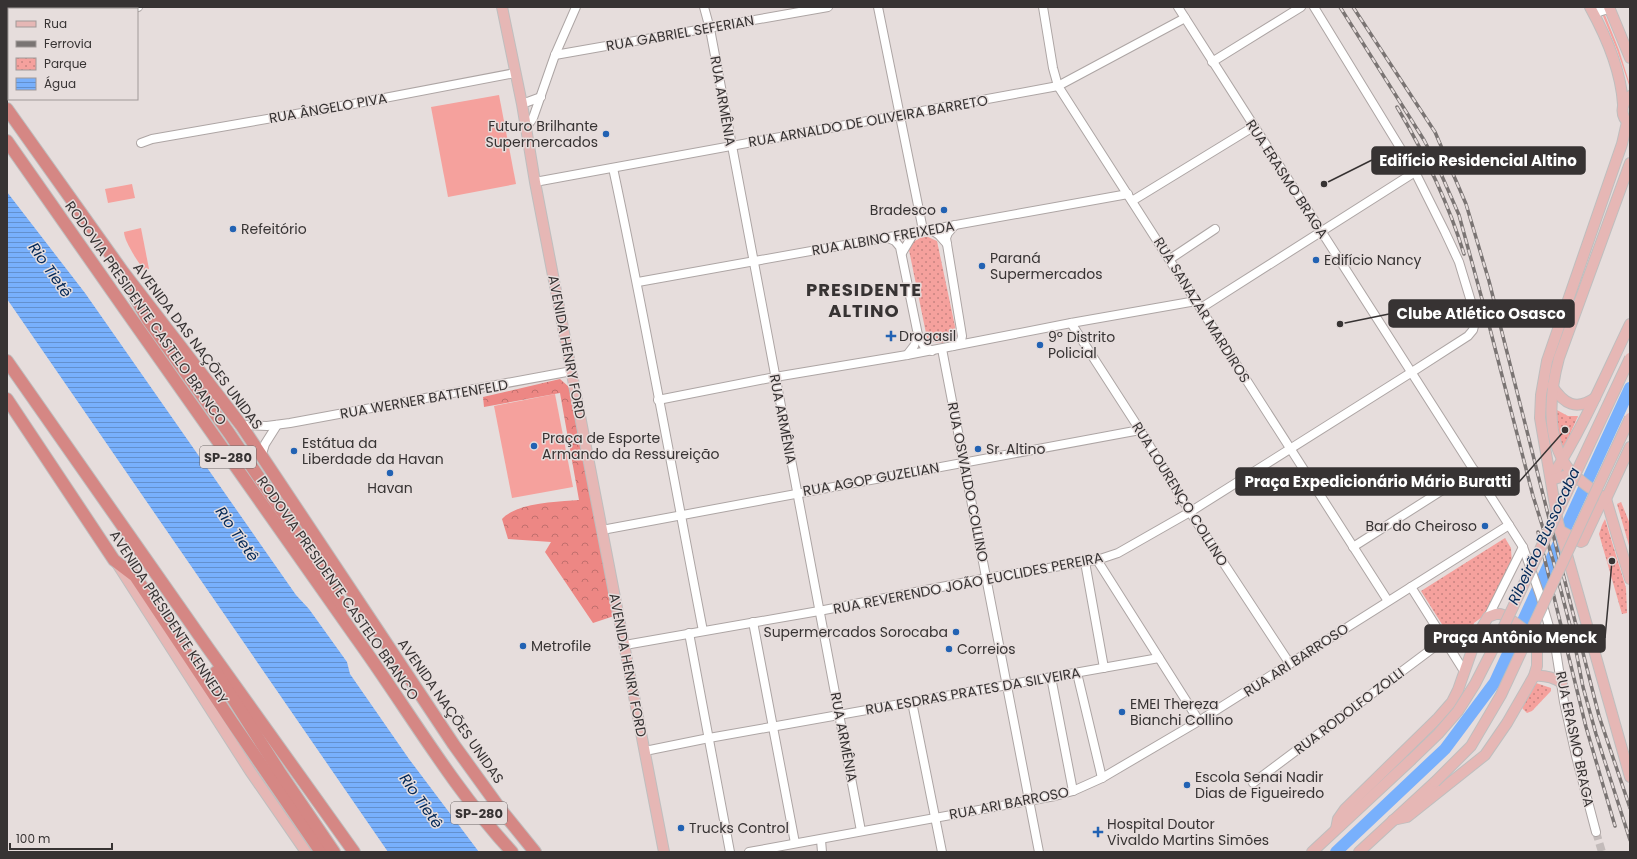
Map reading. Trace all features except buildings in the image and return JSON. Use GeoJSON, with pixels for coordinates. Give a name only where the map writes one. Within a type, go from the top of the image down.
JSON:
{"type":"FeatureCollection","features":[{"type":"Feature","properties":{"kind":"highway","name":"AVENIDA DAS NAÇÕES UNIDAS"},"geometry":{"type":"LineString","coordinates":[[7,109],[123,272],[240,425],[360,605]]}},
{"type":"Feature","properties":{"kind":"highway","name":"RODOVIA PRESIDENTE CASTELO BRANCO"},"geometry":{"type":"LineString","coordinates":[[7,141],[449,772],[484,820],[512,852]]}},
{"type":"Feature","properties":{"kind":"highway"},"geometry":{"type":"LineString","coordinates":[[123,272],[138,304],[148,320],[229,433],[308,550],[347,613],[356,638]]}},
{"type":"Feature","properties":{"kind":"highway"},"geometry":{"type":"LineString","coordinates":[[7,361],[208,648],[354,852]]}},
{"type":"Feature","properties":{"kind":"highway","name":"AVENIDA PRESIDENTE KENNEDY"},"geometry":{"type":"LineString","coordinates":[[7,399],[114,560]]}},
{"type":"Feature","properties":{"kind":"highway"},"geometry":{"type":"LineString","coordinates":[[114,560],[135,576],[257,760],[322,852]]}},
{"type":"Feature","properties":{"kind":"highway","name":"AVENIDA NAÇÕES UNIDAS"},"geometry":{"type":"LineString","coordinates":[[360,605],[454,745],[501,810],[535,852]]}},
{"type":"Feature","properties":{"kind":"highway"},"geometry":{"type":"LineString","coordinates":[[208,648],[218,676],[279,771],[334,852]]}},
{"type":"Feature","properties":{"kind":"main road","name":"AVENIDA HENRY FORD"},"geometry":{"type":"LineString","coordinates":[[502,7],[522,104],[535,182],[664,852]]}},
{"type":"Feature","properties":{"kind":"main road"},"geometry":{"type":"LineString","coordinates":[[1608,7],[1630,58]]}},
{"type":"Feature","properties":{"kind":"main road"},"geometry":{"type":"LineString","coordinates":[[1590,8],[1610,52],[1621,87],[1627,100],[1623,113],[1628,123],[1547,360],[1541,396],[1540,418],[1562,533],[1630,777]]}},
{"type":"Feature","properties":{"kind":"main road"},"geometry":{"type":"LineString","coordinates":[[1630,162],[1559,358],[1552,386],[1551,412],[1558,452],[1568,469],[1606,499],[1630,579]]}},
{"type":"Feature","properties":{"kind":"main road"},"geometry":{"type":"LineString","coordinates":[[1551,479],[1563,460],[1595,398],[1630,324]]}},
{"type":"Feature","properties":{"kind":"main road"},"geometry":{"type":"LineString","coordinates":[[1312,852],[1449,723],[1475,684],[1630,358]]}},
{"type":"Feature","properties":{"kind":"main road"},"geometry":{"type":"LineString","coordinates":[[1552,386],[1562,398],[1571,404],[1586,404],[1595,398]]}},
{"type":"Feature","properties":{"kind":"main road"},"geometry":{"type":"LineString","coordinates":[[1359,852],[1435,782],[1471,746],[1502,695],[1630,418]]}},
{"type":"Feature","properties":{"kind":"main road"},"geometry":{"type":"LineString","coordinates":[[1562,533],[1581,542],[1583,541],[1599,507],[1606,499],[1630,446]]}},
{"type":"Feature","properties":{"kind":"main road"},"geometry":{"type":"LineString","coordinates":[[1551,479],[1564,476],[1584,482]]}},
{"type":"Feature","properties":{"kind":"main road","name":"AVENIDA PRESIDENTE KENNEDY"},"geometry":{"type":"LineString","coordinates":[[114,560],[250,772],[306,852]]}},
{"type":"Feature","properties":{"kind":"main road"},"geometry":{"type":"LineString","coordinates":[[1336,829],[1338,819],[1345,809],[1438,718],[1452,702],[1458,690],[1476,636],[1488,618],[1496,614],[1500,614],[1522,628],[1537,650],[1537,666],[1534,676],[1507,723],[1485,755],[1407,817],[1393,820]]}},
{"type":"Feature","properties":{"kind":"main road"},"geometry":{"type":"LineString","coordinates":[[1534,676],[1547,676],[1562,683]]}},
{"type":"Feature","properties":{"kind":"street"},"geometry":{"type":"LineString","coordinates":[[526,128],[533,118],[556,55],[576,7]]}},
{"type":"Feature","properties":{"kind":"street","name":"RUA ARMÊNIA"},"geometry":{"type":"LineString","coordinates":[[704,7],[710,29],[861,831]]}},
{"type":"Feature","properties":{"kind":"street","name":"RUA GABRIEL SEFERIAN"},"geometry":{"type":"LineString","coordinates":[[556,55],[828,7]]}},
{"type":"Feature","properties":{"kind":"street"},"geometry":{"type":"LineString","coordinates":[[878,7],[923,230]]}},
{"type":"Feature","properties":{"kind":"street","name":"RUA SANAZAR MARDIROS"},"geometry":{"type":"LineString","coordinates":[[1043,7],[1053,68],[1058,86],[1388,601]]}},
{"type":"Feature","properties":{"kind":"street","name":"RUA ERASMO BRAGA"},"geometry":{"type":"LineString","coordinates":[[1178,7],[1253,127],[1322,232],[1346,272],[1412,372],[1523,547],[1540,596],[1556,651],[1564,702],[1576,756],[1596,832]]}},
{"type":"Feature","properties":{"kind":"street"},"geometry":{"type":"LineString","coordinates":[[1212,62],[1301,7]]}},
{"type":"Feature","properties":{"kind":"street"},"geometry":{"type":"LineString","coordinates":[[1201,308],[1415,172],[1314,7]]}},
{"type":"Feature","properties":{"kind":"street"},"geometry":{"type":"LineString","coordinates":[[1590,8],[1599,12],[1608,7]]}},
{"type":"Feature","properties":{"kind":"street","name":"RUA ARNALDO DE OLIVEIRA BARRETO"},"geometry":{"type":"LineString","coordinates":[[535,182],[1058,86],[1185,18]]}},
{"type":"Feature","properties":{"kind":"street","name":"RUA ÂNGELO PIVA"},"geometry":{"type":"LineString","coordinates":[[141,143],[152,139],[353,104],[515,72]]}},
{"type":"Feature","properties":{"kind":"street"},"geometry":{"type":"LineString","coordinates":[[522,104],[541,97]]}},
{"type":"Feature","properties":{"kind":"street"},"geometry":{"type":"LineString","coordinates":[[1130,198],[1253,127]]}},
{"type":"Feature","properties":{"kind":"street"},"geometry":{"type":"LineString","coordinates":[[613,168],[638,282],[658,400],[703,631]]}},
{"type":"Feature","properties":{"kind":"street","name":"RUA REVERENDO JOÃO EUCLIDES PEREIRA"},"geometry":{"type":"LineString","coordinates":[[624,645],[819,611],[987,578],[1097,560],[1130,547],[1190,512],[1468,336],[1473,330],[1476,318],[1459,262],[1415,172]]}},
{"type":"Feature","properties":{"kind":"street","name":"RUA ALBINO FREIXEDA"},"geometry":{"type":"LineString","coordinates":[[638,282],[923,230],[1130,198]]}},
{"type":"Feature","properties":{"kind":"street"},"geometry":{"type":"LineString","coordinates":[[953,346],[961,341],[962,331],[946,244],[948,233],[955,225]]}},
{"type":"Feature","properties":{"kind":"street"},"geometry":{"type":"LineString","coordinates":[[1170,259],[1215,229]]}},
{"type":"Feature","properties":{"kind":"street"},"geometry":{"type":"LineString","coordinates":[[923,230],[939,235],[946,244]]}},
{"type":"Feature","properties":{"kind":"street"},"geometry":{"type":"LineString","coordinates":[[902,253],[923,230]]}},
{"type":"Feature","properties":{"kind":"street"},"geometry":{"type":"LineString","coordinates":[[886,237],[895,241],[902,253],[918,335],[924,346],[932,351]]}},
{"type":"Feature","properties":{"kind":"street"},"geometry":{"type":"LineString","coordinates":[[658,400],[775,377],[932,351],[1071,323],[1196,301]]}},
{"type":"Feature","properties":{"kind":"street","name":"RUA LOURENÇO COLLINO"},"geometry":{"type":"LineString","coordinates":[[1071,323],[1140,430],[1190,512],[1290,664]]}},
{"type":"Feature","properties":{"kind":"street"},"geometry":{"type":"LineString","coordinates":[[962,331],[973,342]]}},
{"type":"Feature","properties":{"kind":"street"},"geometry":{"type":"LineString","coordinates":[[906,355],[914,346],[918,335]]}},
{"type":"Feature","properties":{"kind":"street","name":"RUA OSWALDO COLLINO"},"geometry":{"type":"LineString","coordinates":[[942,349],[1039,852]]}},
{"type":"Feature","properties":{"kind":"street","name":"RUA WERNER BATTENFELD"},"geometry":{"type":"LineString","coordinates":[[240,425],[277,425],[572,372]]}},
{"type":"Feature","properties":{"kind":"street"},"geometry":{"type":"LineString","coordinates":[[261,457],[265,444],[277,425]]}},
{"type":"Feature","properties":{"kind":"street","name":"RUA AGOP GUZELIAN"},"geometry":{"type":"LineString","coordinates":[[602,530],[680,514],[1140,430]]}},
{"type":"Feature","properties":{"kind":"street"},"geometry":{"type":"LineString","coordinates":[[1353,547],[1474,470]]}},
{"type":"Feature","properties":{"kind":"street","name":"RUA ARI BARROSO"},"geometry":{"type":"LineString","coordinates":[[749,852],[1055,796],[1073,791],[1102,778],[1199,721],[1509,525]]}},
{"type":"Feature","properties":{"kind":"street"},"geometry":{"type":"LineString","coordinates":[[1488,618],[1523,547]]}},
{"type":"Feature","properties":{"kind":"street"},"geometry":{"type":"LineString","coordinates":[[1097,560],[1199,721]]}},
{"type":"Feature","properties":{"kind":"street"},"geometry":{"type":"LineString","coordinates":[[1085,562],[1104,668]]}},
{"type":"Feature","properties":{"kind":"street"},"geometry":{"type":"LineString","coordinates":[[1411,587],[1464,671]]}},
{"type":"Feature","properties":{"kind":"street"},"geometry":{"type":"LineString","coordinates":[[753,622],[795,843]]}},
{"type":"Feature","properties":{"kind":"street"},"geometry":{"type":"LineString","coordinates":[[689,633],[730,852]]}},
{"type":"Feature","properties":{"kind":"street"},"geometry":{"type":"LineString","coordinates":[[1445,639],[1462,643],[1468,642],[1476,636]]}},
{"type":"Feature","properties":{"kind":"street","name":"RUA RODOLFO ZOLLI"},"geometry":{"type":"LineString","coordinates":[[1253,783],[1445,639]]}},
{"type":"Feature","properties":{"kind":"street","name":"RUA ESDRAS PRATES DA SILVEIRA"},"geometry":{"type":"LineString","coordinates":[[645,751],[773,726],[1159,658]]}},
{"type":"Feature","properties":{"kind":"street"},"geometry":{"type":"LineString","coordinates":[[1077,673],[1102,778]]}},
{"type":"Feature","properties":{"kind":"street"},"geometry":{"type":"LineString","coordinates":[[1051,677],[1073,791]]}},
{"type":"Feature","properties":{"kind":"street"},"geometry":{"type":"LineString","coordinates":[[912,702],[942,852]]}},
{"type":"Feature","properties":{"kind":"street"},"geometry":{"type":"LineString","coordinates":[[820,840],[822,852]]}},
{"type":"Feature","properties":{"kind":"green space"},"geometry":{"type":"Polygon","coordinates":[[[1605,15],[1619,50],[1630,85],[1603,16],[1605,15]]]}},
{"type":"Feature","properties":{"kind":"green space"},"geometry":{"type":"Polygon","coordinates":[[[499,95],[516,184],[448,197],[431,107],[499,95]]]}},
{"type":"Feature","properties":{"kind":"green space"},"geometry":{"type":"Polygon","coordinates":[[[132,184],[135,198],[108,203],[105,189],[132,184]]]}},
{"type":"Feature","properties":{"kind":"green space"},"geometry":{"type":"Polygon","coordinates":[[[141,228],[149,269],[144,270],[129,246],[124,232],[141,228]]]}},
{"type":"Feature","properties":{"kind":"green space"},"geometry":{"type":"Polygon","coordinates":[[[922,237],[928,237],[937,241],[957,336],[942,343],[935,342],[927,338],[909,250],[913,242],[922,237]]]}},
{"type":"Feature","properties":{"kind":"green space"},"geometry":{"type":"Polygon","coordinates":[[[560,379],[569,387],[614,616],[593,623],[545,552],[551,542],[508,539],[502,519],[509,513],[528,506],[549,502],[579,500],[560,393],[484,407],[483,397],[560,379]]]}},
{"type":"Feature","properties":{"kind":"green space","name":"Praça de Esporte Armando da Ressureição"},"geometry":{"type":"Polygon","coordinates":[[[555,394],[573,487],[512,498],[494,406],[555,394]]]}},
{"type":"Feature","properties":{"kind":"green space"},"geometry":{"type":"Polygon","coordinates":[[[1555,409],[1568,416],[1578,416],[1563,450],[1560,444],[1555,409]]]}},
{"type":"Feature","properties":{"kind":"green space"},"geometry":{"type":"Polygon","coordinates":[[[1621,502],[1630,524],[1630,549],[1617,504],[1621,502]]]}},
{"type":"Feature","properties":{"kind":"green space"},"geometry":{"type":"Polygon","coordinates":[[[1605,519],[1626,588],[1627,613],[1622,614],[1599,534],[1605,519]]]}},
{"type":"Feature","properties":{"kind":"green space"},"geometry":{"type":"Polygon","coordinates":[[[1505,538],[1511,548],[1512,565],[1486,614],[1474,623],[1470,636],[1462,640],[1450,637],[1421,591],[1505,538]]]}},
{"type":"Feature","properties":{"kind":"green space"},"geometry":{"type":"Polygon","coordinates":[[[1536,683],[1551,688],[1551,691],[1532,711],[1527,713],[1522,708],[1536,683]]]}},
{"type":"Feature","properties":{"kind":"water","name":"Rio Tietê"},"geometry":{"type":"Polygon","coordinates":[[[7,192],[85,293],[296,595],[309,609],[347,662],[350,674],[409,759],[479,852],[388,852],[7,299],[7,192]]]}},
{"type":"Feature","properties":{"kind":"waterway","name":"Ribeirão Bussocaba"},"geometry":{"type":"LineString","coordinates":[[1336,852],[1445,749],[1495,682],[1630,388]]}},
{"type":"Feature","properties":{"kind":"tunnel"},"geometry":{"type":"LineString","coordinates":[[1596,832],[1602,852]]}},
{"type":"Feature","properties":{"kind":"railway"},"geometry":{"type":"LineString","coordinates":[[1340,7],[1424,140],[1438,167],[1459,215],[1533,496],[1553,560],[1574,641],[1583,687],[1596,734],[1630,840]]}},
{"type":"Feature","properties":{"kind":"railway"},"geometry":{"type":"LineString","coordinates":[[1353,7],[1435,132],[1466,204],[1489,281],[1599,716],[1630,808]]}},
{"type":"Feature","properties":{"kind":"railway"},"geometry":{"type":"LineString","coordinates":[[1397,107],[1417,142],[1435,179],[1451,216],[1464,254]]}},
{"type":"Feature","properties":{"kind":"railway"},"geometry":{"type":"LineString","coordinates":[[1538,532],[1586,727],[1615,826]]}},
{"type":"Feature","properties":{"kind":"place","name":"Futuro Brilhante Supermercados"},"geometry":{"type":"Point","coordinates":[606,134]}},
{"type":"Feature","properties":{"kind":"place","name":"Edifício Residencial Altino"},"geometry":{"type":"Point","coordinates":[1324,184]}},
{"type":"Feature","properties":{"kind":"place","name":"Bradesco"},"geometry":{"type":"Point","coordinates":[944,210]}},
{"type":"Feature","properties":{"kind":"place","name":"Refeitório"},"geometry":{"type":"Point","coordinates":[233,229]}},
{"type":"Feature","properties":{"kind":"place","name":"Edifício Nancy"},"geometry":{"type":"Point","coordinates":[1316,260]}},
{"type":"Feature","properties":{"kind":"place","name":"Paraná Supermercados"},"geometry":{"type":"Point","coordinates":[982,266]}},
{"type":"Feature","properties":{"kind":"place","name":"Clube Atlético Osasco"},"geometry":{"type":"Point","coordinates":[1340,324]}},
{"type":"Feature","properties":{"kind":"place","name":"Drogasil"},"geometry":{"type":"Point","coordinates":[891,336]}},
{"type":"Feature","properties":{"kind":"place","name":"9º Distrito Policial"},"geometry":{"type":"Point","coordinates":[1040,345]}},
{"type":"Feature","properties":{"kind":"place","name":"Praça Expedicionário Mário Buratti"},"geometry":{"type":"Point","coordinates":[1565,430]}},
{"type":"Feature","properties":{"kind":"place","name":"Praça de Esporte Armando da Ressureição"},"geometry":{"type":"Point","coordinates":[534,446]}},
{"type":"Feature","properties":{"kind":"place","name":"Sr. Altino"},"geometry":{"type":"Point","coordinates":[978,449]}},
{"type":"Feature","properties":{"kind":"place","name":"Estátua da Liberdade da Havan"},"geometry":{"type":"Point","coordinates":[294,451]}},
{"type":"Feature","properties":{"kind":"place","name":"Havan"},"geometry":{"type":"Point","coordinates":[390,473]}},
{"type":"Feature","properties":{"kind":"place","name":"Bar do Cheiroso"},"geometry":{"type":"Point","coordinates":[1485,526]}},
{"type":"Feature","properties":{"kind":"place","name":"Praça Antônio Menck"},"geometry":{"type":"Point","coordinates":[1612,561]}},
{"type":"Feature","properties":{"kind":"place","name":"Supermercados Sorocaba"},"geometry":{"type":"Point","coordinates":[956,632]}},
{"type":"Feature","properties":{"kind":"place","name":"Metrofile"},"geometry":{"type":"Point","coordinates":[523,646]}},
{"type":"Feature","properties":{"kind":"place","name":"Correios"},"geometry":{"type":"Point","coordinates":[949,649]}},
{"type":"Feature","properties":{"kind":"place","name":"EMEI Thereza Bianchi Collino"},"geometry":{"type":"Point","coordinates":[1122,712]}},
{"type":"Feature","properties":{"kind":"place","name":"Escola Senai Nadir Dias de Figueiredo"},"geometry":{"type":"Point","coordinates":[1187,785]}},
{"type":"Feature","properties":{"kind":"place","name":"Trucks Control"},"geometry":{"type":"Point","coordinates":[681,828]}},
{"type":"Feature","properties":{"kind":"place","name":"Hospital Doutor Vivaldo Martins Simões"},"geometry":{"type":"Point","coordinates":[1098,832]}},
{"type":"Feature","properties":{"kind":"district","name":"PRESIDENTE ALTINO"},"geometry":{"type":"Point","coordinates":[864,300]}}]}
